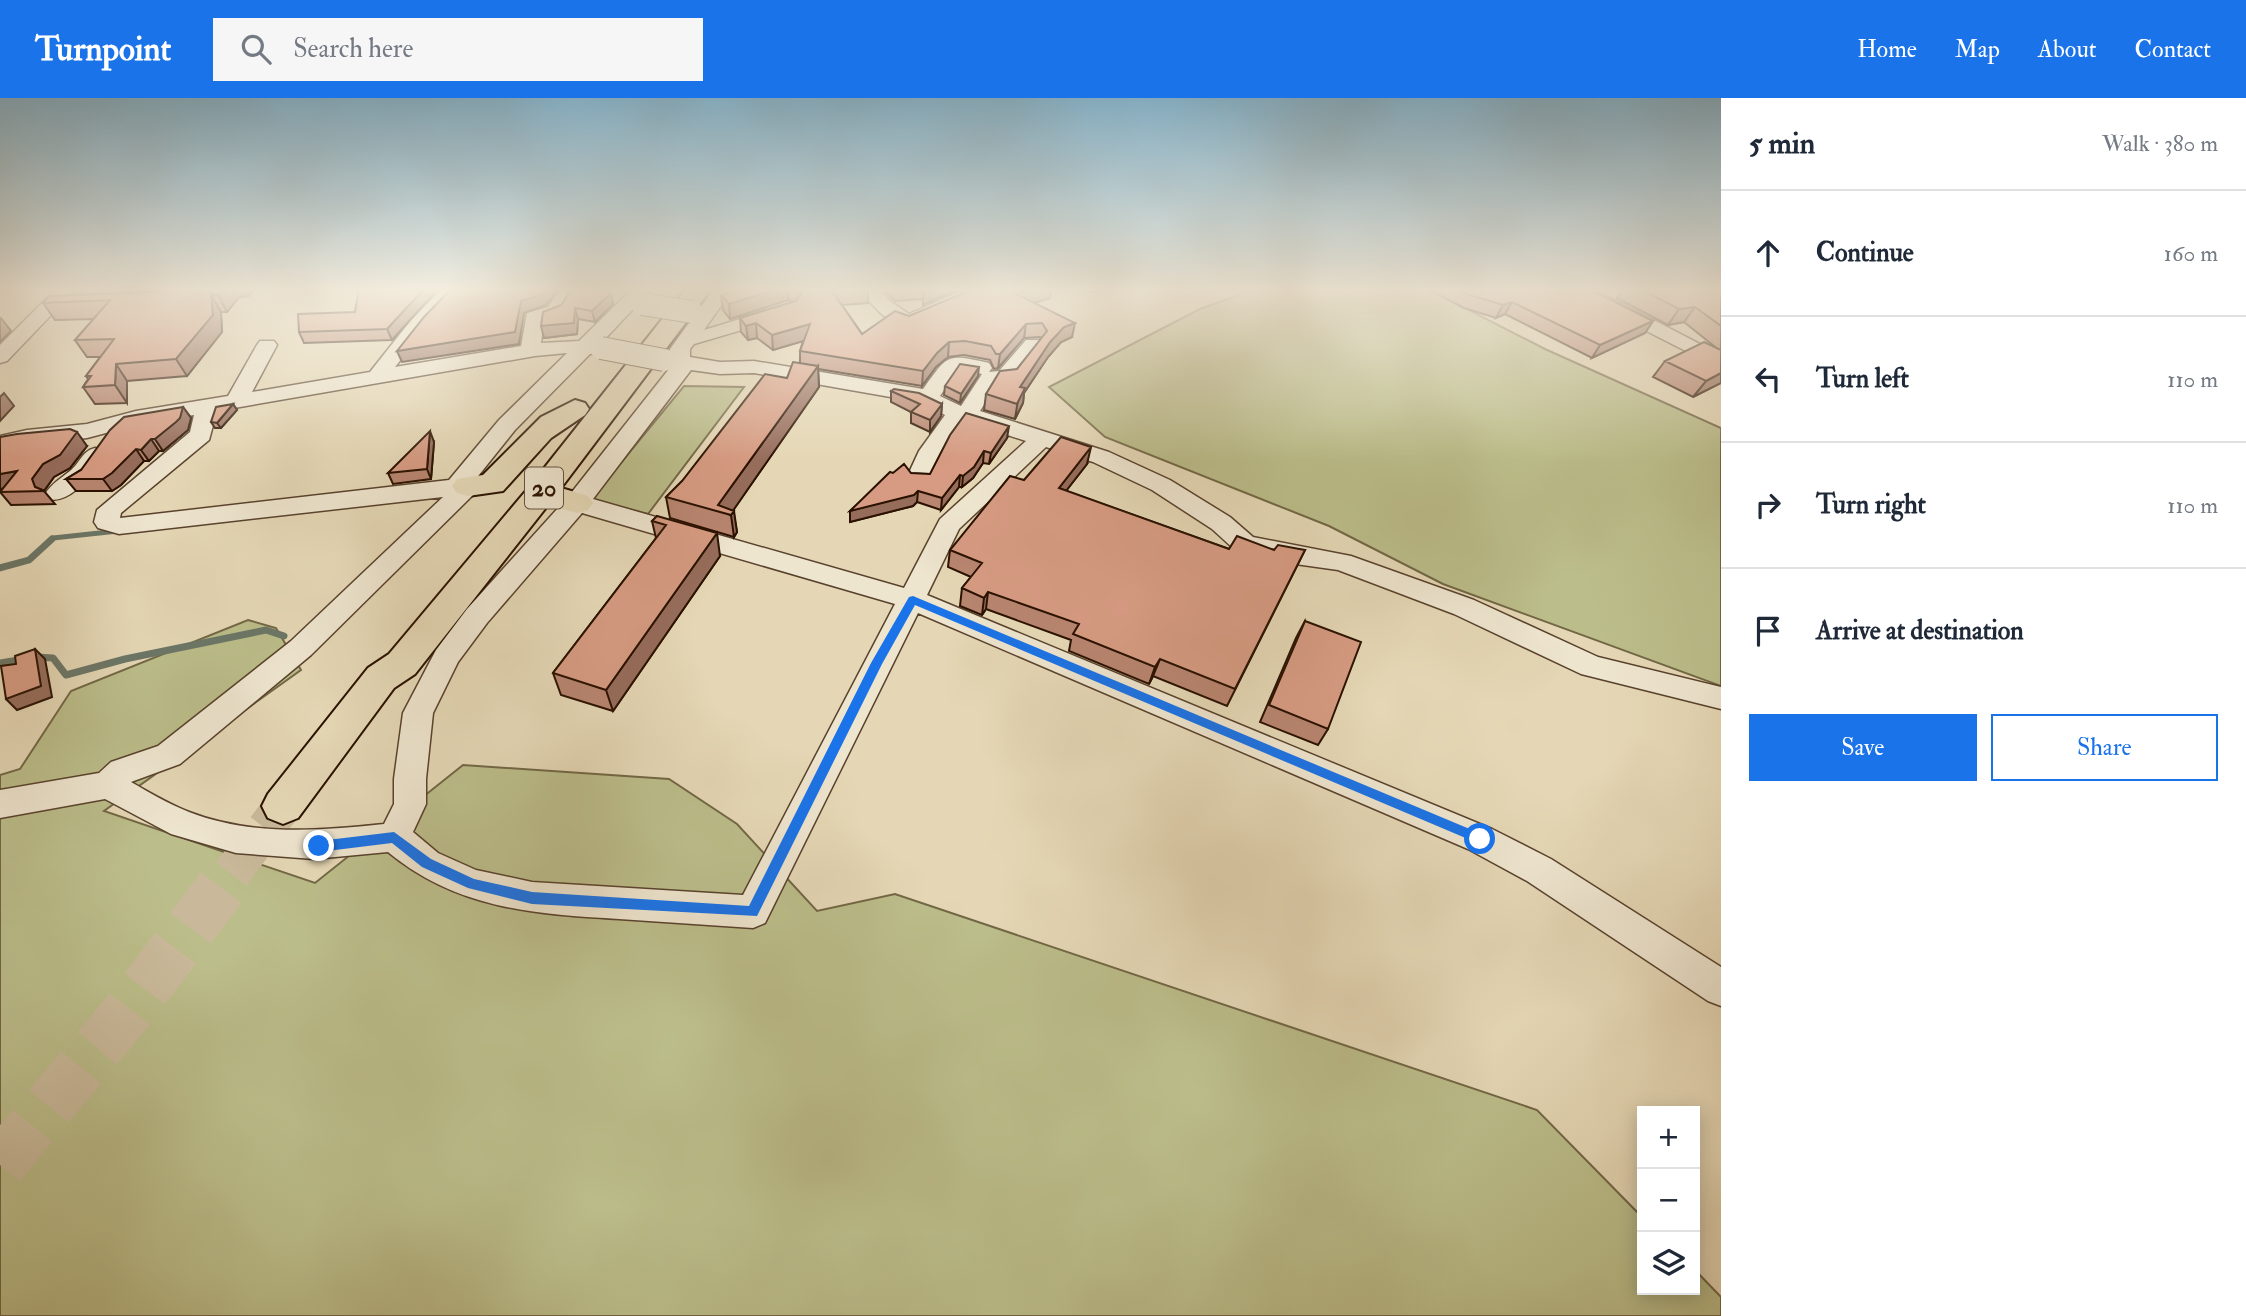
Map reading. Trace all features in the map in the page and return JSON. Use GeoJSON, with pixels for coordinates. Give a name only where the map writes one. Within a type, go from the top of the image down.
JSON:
{"type":"FeatureCollection","features":[{"type":"Feature","properties":{"kind":"highway","name":"20"},"geometry":{"type":"LineString","coordinates":[[381,678],[385,663],[575,409],[611,346]]}},
{"type":"Feature","properties":{"kind":"highway","name":"20"},"geometry":{"type":"LineString","coordinates":[[283,806],[381,678],[402,664],[541,493],[672,346]]}},
{"type":"Feature","properties":{"kind":"highway"},"geometry":{"type":"LineString","coordinates":[[463,487],[492,484],[542,430],[558,416],[575,409]]}},
{"type":"Feature","properties":{"kind":"highway"},"geometry":{"type":"LineString","coordinates":[[541,493],[577,503]]}},
{"type":"Feature","properties":{"kind":"street"},"geometry":{"type":"LineString","coordinates":[[236,401],[267,346]]}},
{"type":"Feature","properties":{"kind":"street"},"geometry":{"type":"LineString","coordinates":[[378,375],[401,346]]}},
{"type":"Feature","properties":{"kind":"street"},"geometry":{"type":"LineString","coordinates":[[0,804],[107,785],[122,771],[169,755],[301,648],[463,487],[507,425],[578,346]]}},
{"type":"Feature","properties":{"kind":"street"},"geometry":{"type":"LineString","coordinates":[[0,443],[41,433],[87,431],[136,418],[378,375],[578,346],[720,368],[754,367],[928,397],[963,413],[1101,457],[1161,485],[1221,523],[1244,544],[1281,553],[1342,562],[1464,607],[1591,666],[1721,698]]}},
{"type":"Feature","properties":{"kind":"street"},"geometry":{"type":"LineString","coordinates":[[672,362],[682,346]]}},
{"type":"Feature","properties":{"kind":"street"},"geometry":{"type":"LineString","coordinates":[[729,346],[754,367]]}},
{"type":"Feature","properties":{"kind":"street"},"geometry":{"type":"LineString","coordinates":[[919,477],[931,451],[990,378],[1005,377],[1031,346]]}},
{"type":"Feature","properties":{"kind":"street"},"geometry":{"type":"LineString","coordinates":[[1688,346],[1721,363]]}},
{"type":"Feature","properties":{"kind":"street"},"geometry":{"type":"LineString","coordinates":[[394,837],[410,804],[410,779],[418,713],[446,657],[477,616],[577,503],[680,370],[672,362]]}},
{"type":"Feature","properties":{"kind":"street"},"geometry":{"type":"LineString","coordinates":[[928,397],[953,363],[981,368]]}},
{"type":"Feature","properties":{"kind":"street"},"geometry":{"type":"LineString","coordinates":[[207,405],[201,435],[109,510],[107,522],[119,526],[463,487]]}},
{"type":"Feature","properties":{"kind":"street"},"geometry":{"type":"LineString","coordinates":[[57,494],[65,484],[80,475],[104,443],[87,431]]}},
{"type":"Feature","properties":{"kind":"street"},"geometry":{"type":"LineString","coordinates":[[107,785],[184,824],[257,844],[319,846],[394,837],[426,863],[472,884],[532,898],[753,912],[877,663],[913,600],[949,526],[1044,437]]}},
{"type":"Feature","properties":{"kind":"street"},"geometry":{"type":"LineString","coordinates":[[577,503],[913,600],[1480,839],[1539,870],[1721,988]]}},
{"type":"Feature","properties":{"kind":"green space"},"geometry":{"type":"Polygon","coordinates":[[[1129,346],[1539,346],[1721,428],[1721,686],[1443,584],[1329,526],[1105,437],[1049,387],[1129,346]]]}},
{"type":"Feature","properties":{"kind":"green space"},"geometry":{"type":"Polygon","coordinates":[[[684,386],[744,387],[648,514],[591,499],[684,386]]]}},
{"type":"Feature","properties":{"kind":"green space"},"geometry":{"type":"Polygon","coordinates":[[[248,620],[276,628],[301,670],[104,811],[315,883],[463,765],[669,779],[737,824],[817,911],[895,894],[1537,1110],[1637,1212],[1637,1295],[1700,1295],[1700,1275],[1721,1297],[1721,1316],[0,1316],[0,775],[20,769],[71,691],[248,620]]]}},
{"type":"Feature","properties":{"kind":"building"},"geometry":{"type":"Polygon","coordinates":[[[109,346],[187,346],[176,359],[116,364],[115,385],[83,387],[91,376],[86,376],[109,346]]]}},
{"type":"Feature","properties":{"kind":"building"},"geometry":{"type":"Polygon","coordinates":[[[401,346],[429,346],[397,351],[401,346]]]}},
{"type":"Feature","properties":{"kind":"building"},"geometry":{"type":"Polygon","coordinates":[[[802,346],[945,346],[923,371],[800,351],[802,346]]]}},
{"type":"Feature","properties":{"kind":"building"},"geometry":{"type":"Polygon","coordinates":[[[991,346],[1007,346],[1000,354],[996,354],[991,346]]]}},
{"type":"Feature","properties":{"kind":"building"},"geometry":{"type":"Polygon","coordinates":[[[1035,346],[1047,346],[1020,387],[1025,388],[1017,404],[986,394],[1000,371],[1017,369],[1035,346]]]}},
{"type":"Feature","properties":{"kind":"building"},"geometry":{"type":"Polygon","coordinates":[[[1696,346],[1712,346],[1721,350],[1721,373],[1706,381],[1665,361],[1696,346]]]}},
{"type":"Feature","properties":{"kind":"building"},"geometry":{"type":"Polygon","coordinates":[[[793,362],[818,366],[718,505],[734,511],[731,515],[666,497],[682,481],[765,374],[787,378],[793,362]]]}},
{"type":"Feature","properties":{"kind":"building"},"geometry":{"type":"Polygon","coordinates":[[[960,364],[979,367],[961,394],[945,386],[960,364]]]}},
{"type":"Feature","properties":{"kind":"building"},"geometry":{"type":"Polygon","coordinates":[[[894,389],[919,393],[942,404],[930,420],[911,412],[920,404],[891,391],[894,389]]]}},
{"type":"Feature","properties":{"kind":"building"},"geometry":{"type":"Polygon","coordinates":[[[233,404],[217,423],[211,422],[216,407],[233,404]]]}},
{"type":"Feature","properties":{"kind":"building"},"geometry":{"type":"Polygon","coordinates":[[[183,407],[176,422],[155,439],[151,439],[141,450],[136,449],[103,479],[66,479],[81,470],[110,430],[124,417],[183,407]]]}},
{"type":"Feature","properties":{"kind":"building"},"geometry":{"type":"Polygon","coordinates":[[[966,413],[1009,426],[991,453],[984,451],[974,467],[963,476],[960,475],[942,498],[918,491],[914,495],[850,511],[890,472],[893,473],[904,464],[911,473],[930,474],[950,435],[966,413]]]}},
{"type":"Feature","properties":{"kind":"building"},"geometry":{"type":"Polygon","coordinates":[[[70,429],[77,432],[60,455],[43,464],[32,479],[35,487],[45,491],[0,492],[17,471],[0,474],[0,437],[70,429]]]}},
{"type":"Feature","properties":{"kind":"building"},"geometry":{"type":"Polygon","coordinates":[[[430,431],[427,469],[388,473],[430,431]]]}},
{"type":"Feature","properties":{"kind":"building"},"geometry":{"type":"Polygon","coordinates":[[[1061,437],[1091,447],[1059,488],[1229,549],[1237,536],[1274,550],[1278,545],[1305,550],[1235,689],[1160,659],[1155,667],[1073,634],[1079,624],[988,592],[984,598],[962,588],[982,563],[950,550],[1010,476],[1024,480],[1061,437]]]}},
{"type":"Feature","properties":{"kind":"building"},"geometry":{"type":"Polygon","coordinates":[[[657,516],[717,533],[606,690],[553,673],[666,525],[652,521],[657,516]]]}},
{"type":"Feature","properties":{"kind":"building"},"geometry":{"type":"Polygon","coordinates":[[[1305,621],[1361,642],[1328,729],[1269,705],[1305,621]]]}},
{"type":"Feature","properties":{"kind":"building"},"geometry":{"type":"Polygon","coordinates":[[[35,649],[41,686],[6,699],[1,666],[16,664],[15,656],[35,649]]]}},
{"type":"Feature","properties":{"kind":"waterway"},"geometry":{"type":"LineString","coordinates":[[52,539],[118,531]]}},
{"type":"Feature","properties":{"kind":"waterway"},"geometry":{"type":"LineString","coordinates":[[0,568],[29,560],[52,539]]}},
{"type":"Feature","properties":{"kind":"waterway"},"geometry":{"type":"LineString","coordinates":[[36,657],[53,658],[66,675],[125,659],[266,630],[284,636]]}},
{"type":"Feature","properties":{"kind":"waterway"},"geometry":{"type":"LineString","coordinates":[[0,663],[24,659]]}},
{"type":"Feature","properties":{"kind":"tunnel"},"geometry":{"type":"LineString","coordinates":[[231,874],[283,806]]}},
{"type":"Feature","properties":{"kind":"tunnel"},"geometry":{"type":"LineString","coordinates":[[0,1165],[128,1011],[233,872]]}},
{"type":"Feature","properties":{"kind":"route"},"geometry":{"type":"LineString","coordinates":[[319,846],[394,837],[426,863],[472,884],[532,898],[753,912],[877,663],[913,600],[1480,839]]}}]}
